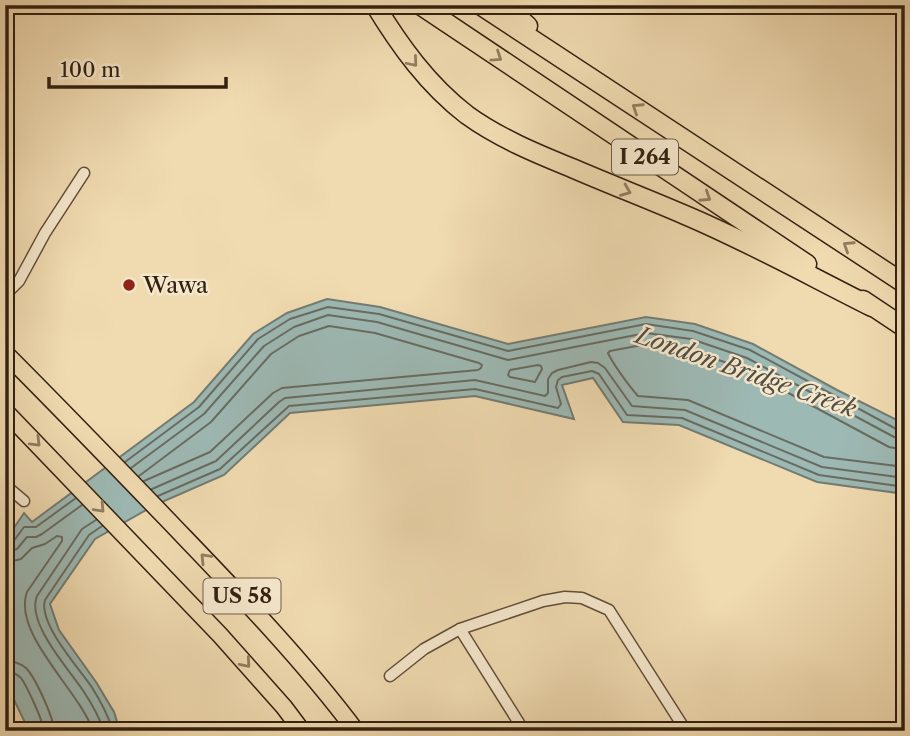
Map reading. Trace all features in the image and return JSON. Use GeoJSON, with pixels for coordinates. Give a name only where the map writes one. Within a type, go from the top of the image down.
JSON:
{"type":"FeatureCollection","features":[{"type":"Feature","properties":{"kind":"highway"},"geometry":{"type":"LineString","coordinates":[[375,5],[402,48],[446,97],[503,138],[721,230],[872,307]]}},
{"type":"Feature","properties":{"kind":"highway","name":"I 264"},"geometry":{"type":"LineString","coordinates":[[420,5],[905,328]]}},
{"type":"Feature","properties":{"kind":"highway","name":"I 264"},"geometry":{"type":"LineString","coordinates":[[480,5],[905,284]]}},
{"type":"Feature","properties":{"kind":"highway"},"geometry":{"type":"LineString","coordinates":[[505,5],[572,66]]}},
{"type":"Feature","properties":{"kind":"main road","name":"US 58"},"geometry":{"type":"LineString","coordinates":[[5,353],[267,623],[356,731]]}},
{"type":"Feature","properties":{"kind":"main road","name":"US 58"},"geometry":{"type":"LineString","coordinates":[[5,411],[241,657],[303,731]]}},
{"type":"Feature","properties":{"kind":"street"},"geometry":{"type":"LineString","coordinates":[[5,295],[19,281],[45,233],[84,173]]}},
{"type":"Feature","properties":{"kind":"street"},"geometry":{"type":"LineString","coordinates":[[5,485],[24,501]]}},
{"type":"Feature","properties":{"kind":"street"},"geometry":{"type":"LineString","coordinates":[[390,676],[425,649],[460,629],[543,601],[565,597],[582,598],[606,608],[686,731]]}},
{"type":"Feature","properties":{"kind":"street"},"geometry":{"type":"LineString","coordinates":[[460,629],[524,731]]}},
{"type":"Feature","properties":{"kind":"water","name":"London Bridge Creek"},"geometry":{"type":"Polygon","coordinates":[[[327,299],[380,307],[508,344],[646,317],[695,324],[753,344],[905,424],[905,494],[817,482],[679,425],[623,422],[593,378],[562,385],[574,419],[475,396],[290,413],[224,475],[155,505],[95,539],[50,604],[59,630],[96,682],[114,712],[120,731],[29,731],[5,681],[5,541],[24,513],[32,522],[194,402],[253,334],[287,313],[327,299]]]}},
{"type":"Feature","properties":{"kind":"place","name":"Wawa"},"geometry":{"type":"Point","coordinates":[129,285]}}]}
